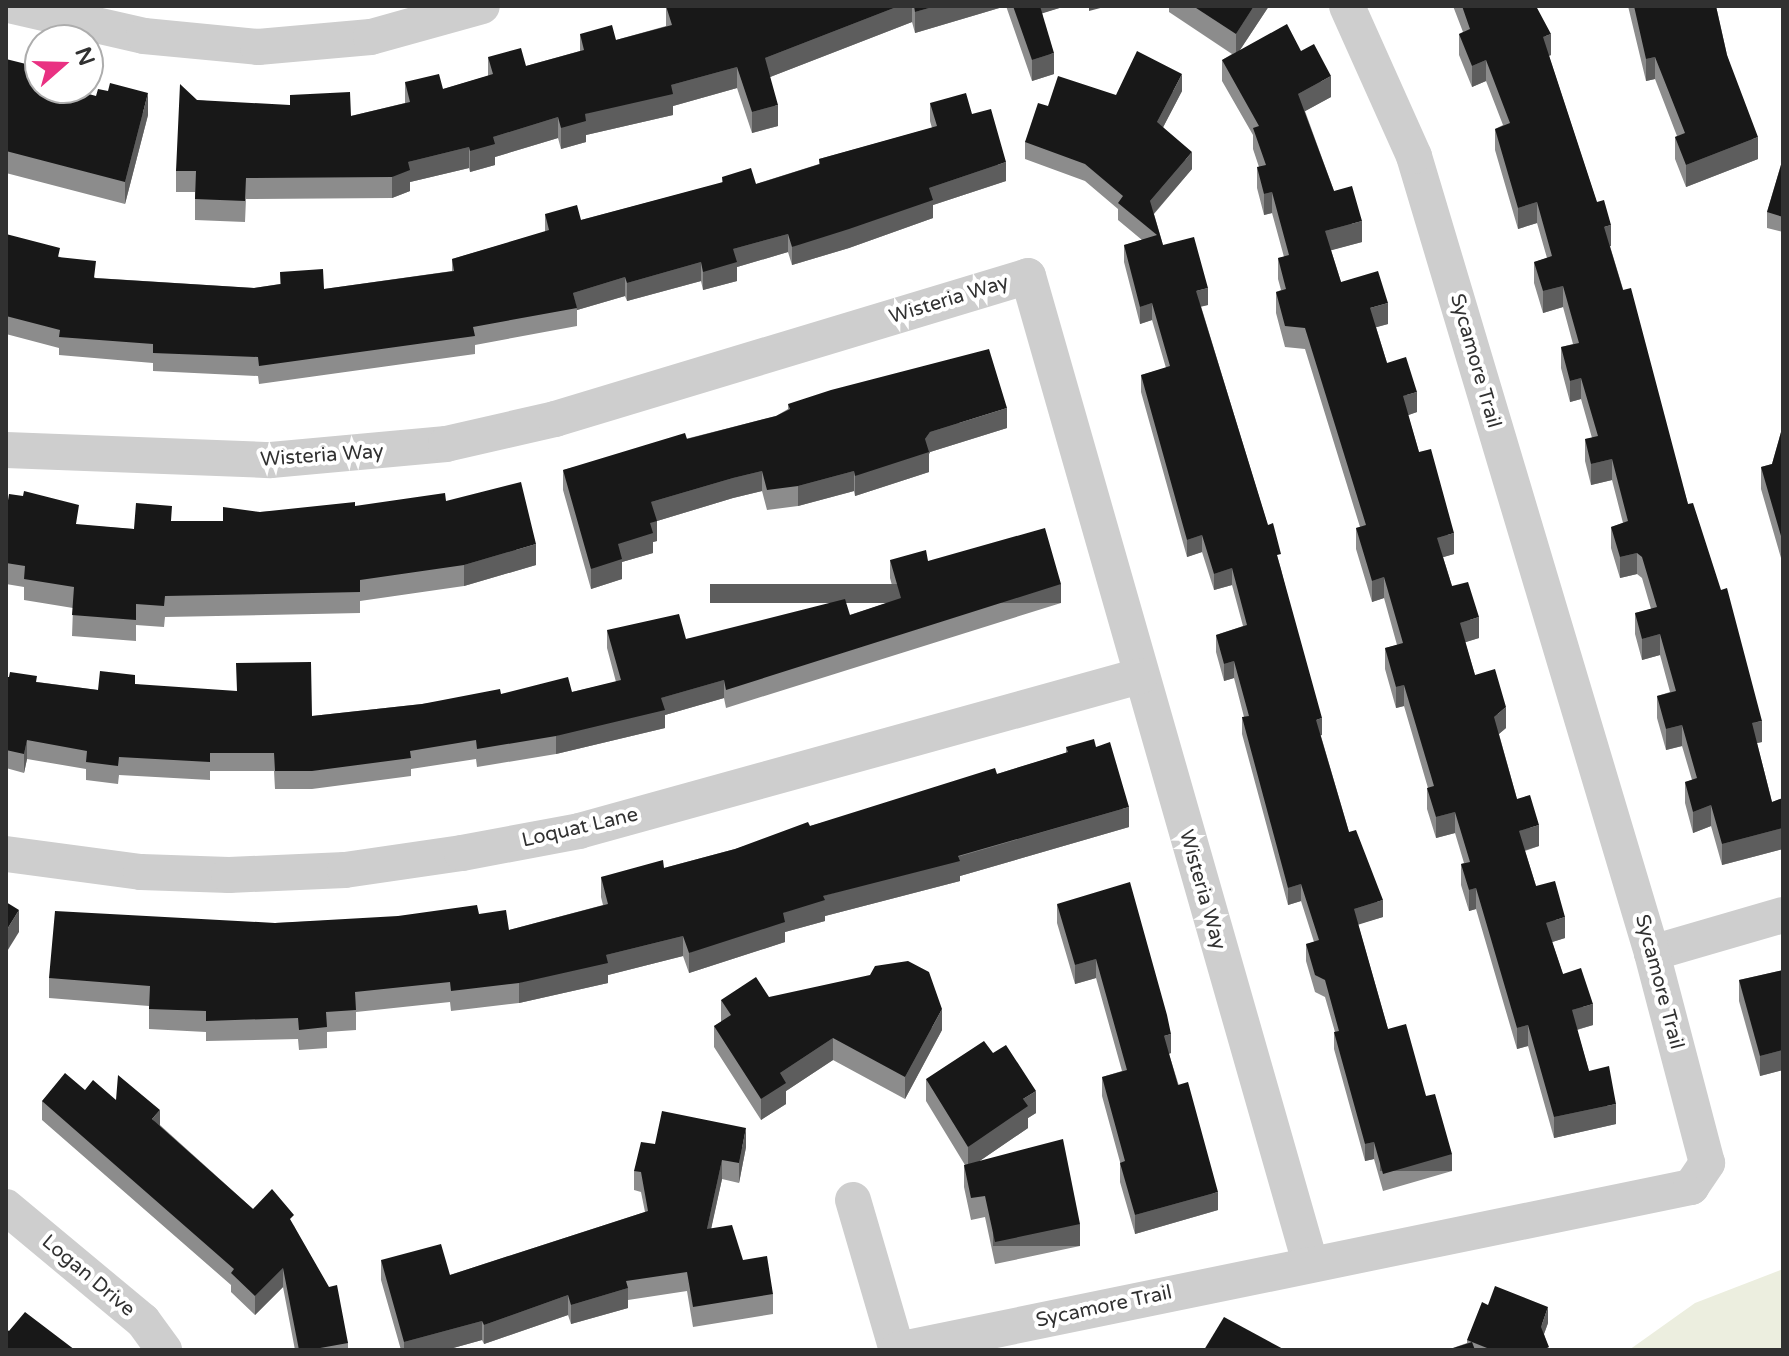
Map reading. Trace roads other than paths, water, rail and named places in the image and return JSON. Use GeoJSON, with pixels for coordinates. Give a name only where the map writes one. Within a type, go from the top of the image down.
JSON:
{"type":"FeatureCollection","features":[{"type":"Feature","properties":{"kind":"street"},"geometry":{"type":"LineString","coordinates":[[13,6],[144,36],[258,47],[371,37],[482,6]]}},
{"type":"Feature","properties":{"kind":"street","name":"Sycamore Trail"},"geometry":{"type":"LineString","coordinates":[[898,1350],[1691,1187],[1701,1178],[1707,1163],[1652,953],[1414,156],[1347,6]]}},
{"type":"Feature","properties":{"kind":"street","name":"Wisteria Way"},"geometry":{"type":"LineString","coordinates":[[6,450],[271,460],[446,444],[555,419],[1028,276],[1310,1263]]}},
{"type":"Feature","properties":{"kind":"street","name":"Loquat Lane"},"geometry":{"type":"LineString","coordinates":[[6,854],[141,872],[229,875],[345,870],[462,853],[579,831],[1140,676]]}},
{"type":"Feature","properties":{"kind":"street"},"geometry":{"type":"LineString","coordinates":[[1652,953],[1783,915]]}},
{"type":"Feature","properties":{"kind":"street"},"geometry":{"type":"LineString","coordinates":[[853,1200],[898,1350]]}},
{"type":"Feature","properties":{"kind":"street","name":"Logan Drive"},"geometry":{"type":"LineString","coordinates":[[6,1207],[143,1321],[164,1350]]}}]}
